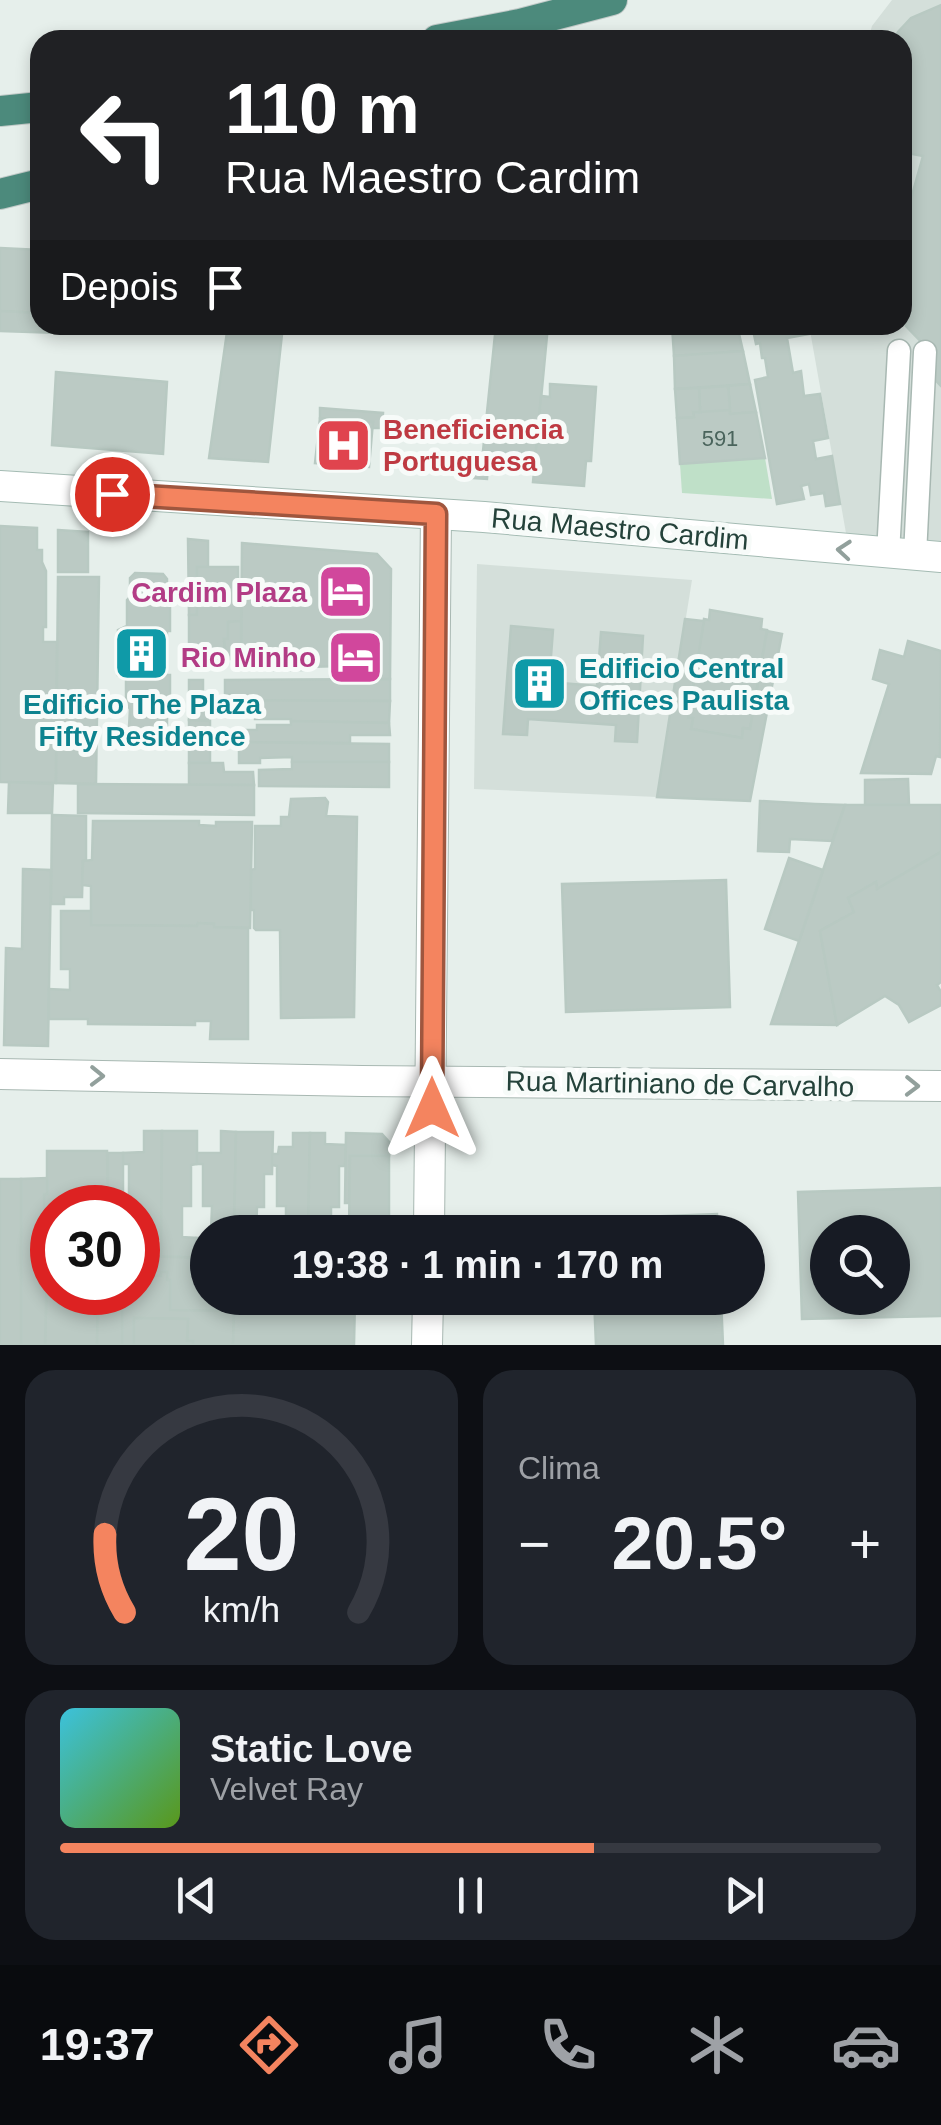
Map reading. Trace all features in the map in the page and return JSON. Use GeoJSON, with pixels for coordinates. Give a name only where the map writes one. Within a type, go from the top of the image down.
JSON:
{"type":"FeatureCollection","features":[{"type":"Feature","properties":{"kind":"highway"},"geometry":{"type":"LineString","coordinates":[[489,30],[612,0]]}},
{"type":"Feature","properties":{"kind":"highway"},"geometry":{"type":"LineString","coordinates":[[510,30],[520,24]]}},
{"type":"Feature","properties":{"kind":"highway"},"geometry":{"type":"LineString","coordinates":[[0,111],[30,107]]}},
{"type":"Feature","properties":{"kind":"highway"},"geometry":{"type":"LineString","coordinates":[[0,194],[30,186]]}},
{"type":"Feature","properties":{"kind":"street","name":"Rua Maestro Cardim"},"geometry":{"type":"LineString","coordinates":[[0,486],[436,514],[915,555]]}},
{"type":"Feature","properties":{"kind":"street"},"geometry":{"type":"LineString","coordinates":[[430,1215],[436,514]]}},
{"type":"Feature","properties":{"kind":"street","name":"Rua Martiniano de Carvalho"},"geometry":{"type":"LineString","coordinates":[[0,1074],[941,1086]]}},
{"type":"Feature","properties":{"kind":"street"},"geometry":{"type":"LineString","coordinates":[[428,1315],[428,1345]]}},
{"type":"Feature","properties":{"kind":"lane"},"geometry":{"type":"LineString","coordinates":[[899,351],[915,555]]}},
{"type":"Feature","properties":{"kind":"lane"},"geometry":{"type":"LineString","coordinates":[[915,555],[925,352]]}},
{"type":"Feature","properties":{"kind":"shaded area"},"geometry":{"type":"Polygon","coordinates":[[[892,0],[941,0],[941,542],[846,533],[811,335],[912,335],[912,30],[871,30],[892,0]]]}},
{"type":"Feature","properties":{"kind":"shaded area"},"geometry":{"type":"Polygon","coordinates":[[[477,564],[692,580],[657,797],[474,789],[477,564]]]}},
{"type":"Feature","properties":{"kind":"green space"},"geometry":{"type":"Polygon","coordinates":[[[765,458],[772,499],[682,493],[680,464],[765,458]]]}},
{"type":"Feature","properties":{"kind":"building"},"geometry":{"type":"Polygon","coordinates":[[[941,5],[941,386],[916,360],[928,349],[912,332],[912,195],[923,156],[912,154],[912,30],[900,30],[911,18],[941,5]]]}},
{"type":"Feature","properties":{"kind":"building"},"geometry":{"type":"Polygon","coordinates":[[[0,248],[30,250],[30,312],[0,311],[0,248]]]}},
{"type":"Feature","properties":{"kind":"building"},"geometry":{"type":"Polygon","coordinates":[[[0,311],[30,312],[30,332],[0,331],[0,311]]]}},
{"type":"Feature","properties":{"kind":"building"},"geometry":{"type":"Polygon","coordinates":[[[227,335],[282,335],[268,462],[209,458],[227,335]]]}},
{"type":"Feature","properties":{"kind":"building"},"geometry":{"type":"Polygon","coordinates":[[[495,335],[547,335],[535,463],[510,461],[504,459],[505,453],[483,451],[495,335]]]}},
{"type":"Feature","properties":{"kind":"building"},"geometry":{"type":"Polygon","coordinates":[[[673,335],[739,335],[743,351],[674,356],[673,335]]]}},
{"type":"Feature","properties":{"kind":"building"},"geometry":{"type":"Polygon","coordinates":[[[754,335],[804,335],[787,338],[793,373],[801,371],[804,396],[820,394],[828,438],[813,441],[816,459],[832,456],[840,504],[826,506],[824,493],[811,495],[809,484],[801,486],[804,499],[777,504],[755,380],[768,377],[760,343],[756,344],[754,335]]]}},
{"type":"Feature","properties":{"kind":"building"},"geometry":{"type":"Polygon","coordinates":[[[743,351],[750,384],[675,389],[674,356],[743,351]]]}},
{"type":"Feature","properties":{"kind":"building"},"geometry":{"type":"Polygon","coordinates":[[[56,372],[167,382],[163,454],[52,445],[56,372]]]}},
{"type":"Feature","properties":{"kind":"building"},"geometry":{"type":"Polygon","coordinates":[[[550,384],[596,387],[591,461],[586,461],[584,486],[533,482],[541,396],[550,397],[550,384]]]}},
{"type":"Feature","properties":{"kind":"building"},"geometry":{"type":"Polygon","coordinates":[[[750,384],[756,412],[730,414],[728,386],[750,384]]]}},
{"type":"Feature","properties":{"kind":"building"},"geometry":{"type":"Polygon","coordinates":[[[728,386],[730,414],[756,412],[765,458],[680,464],[677,418],[694,417],[693,412],[700,412],[699,388],[728,386]]]}},
{"type":"Feature","properties":{"kind":"building"},"geometry":{"type":"Polygon","coordinates":[[[728,386],[730,410],[700,412],[699,388],[728,386]]]}},
{"type":"Feature","properties":{"kind":"building"},"geometry":{"type":"Polygon","coordinates":[[[699,388],[700,412],[693,412],[694,417],[677,418],[675,389],[699,388]]]}},
{"type":"Feature","properties":{"kind":"building"},"geometry":{"type":"Polygon","coordinates":[[[320,408],[383,413],[382,428],[372,428],[373,422],[320,418],[320,408]]]}},
{"type":"Feature","properties":{"kind":"building","name":"Beneficiencia Portuguesa"},"geometry":{"type":"Polygon","coordinates":[[[320,418],[373,422],[369,467],[315,463],[320,418]]]}},
{"type":"Feature","properties":{"kind":"building"},"geometry":{"type":"Polygon","coordinates":[[[473,466],[488,467],[487,479],[473,478],[473,466]]]}},
{"type":"Feature","properties":{"kind":"building"},"geometry":{"type":"Polygon","coordinates":[[[0,526],[37,528],[37,550],[42,550],[46,571],[43,642],[57,642],[56,783],[0,782],[0,526]]]}},
{"type":"Feature","properties":{"kind":"building"},"geometry":{"type":"Polygon","coordinates":[[[58,530],[88,532],[88,572],[58,572],[58,530]]]}},
{"type":"Feature","properties":{"kind":"building"},"geometry":{"type":"Polygon","coordinates":[[[188,539],[208,541],[208,567],[197,567],[197,615],[189,615],[188,539]]]}},
{"type":"Feature","properties":{"kind":"building"},"geometry":{"type":"Polygon","coordinates":[[[242,543],[377,554],[391,569],[390,679],[333,680],[332,673],[343,673],[343,666],[241,670],[242,543]]]}},
{"type":"Feature","properties":{"kind":"building"},"geometry":{"type":"Polygon","coordinates":[[[197,567],[238,567],[241,621],[228,622],[225,649],[189,646],[189,615],[197,615],[197,567]]]}},
{"type":"Feature","properties":{"kind":"building","name":"Edificio The Plaza Fifty Residence"},"geometry":{"type":"Polygon","coordinates":[[[135,573],[163,574],[167,579],[170,631],[166,675],[170,675],[170,705],[163,732],[134,732],[129,727],[126,675],[118,675],[118,630],[127,626],[130,578],[135,573]]]}},
{"type":"Feature","properties":{"kind":"building"},"geometry":{"type":"Polygon","coordinates":[[[58,577],[99,577],[96,784],[56,783],[58,577]]]}},
{"type":"Feature","properties":{"kind":"building"},"geometry":{"type":"Polygon","coordinates":[[[710,610],[762,619],[761,629],[767,630],[750,729],[743,728],[742,738],[691,729],[693,718],[688,718],[704,619],[709,620],[710,610]]]}},
{"type":"Feature","properties":{"kind":"building"},"geometry":{"type":"Polygon","coordinates":[[[685,619],[704,621],[688,718],[693,718],[691,729],[742,738],[743,728],[750,729],[767,631],[782,634],[750,801],[657,797],[685,619]]]}},
{"type":"Feature","properties":{"kind":"building"},"geometry":{"type":"Polygon","coordinates":[[[241,621],[241,659],[189,664],[189,646],[225,649],[228,622],[241,621]]]}},
{"type":"Feature","properties":{"kind":"building","name":"Edificio Central Offices Paulista"},"geometry":{"type":"Polygon","coordinates":[[[511,626],[553,630],[549,682],[597,686],[601,632],[643,636],[637,742],[615,741],[616,725],[528,719],[527,735],[503,734],[511,626]]]}},
{"type":"Feature","properties":{"kind":"building"},"geometry":{"type":"Polygon","coordinates":[[[908,641],[941,651],[940,757],[936,756],[931,774],[861,773],[889,684],[873,679],[880,650],[904,657],[908,641]]]}},
{"type":"Feature","properties":{"kind":"building"},"geometry":{"type":"Polygon","coordinates":[[[390,679],[390,701],[234,700],[233,694],[225,694],[225,680],[390,679]]]}},
{"type":"Feature","properties":{"kind":"building"},"geometry":{"type":"Polygon","coordinates":[[[189,680],[203,680],[203,699],[189,699],[189,680]]]}},
{"type":"Feature","properties":{"kind":"building"},"geometry":{"type":"Polygon","coordinates":[[[189,699],[207,700],[208,720],[189,720],[189,699]]]}},
{"type":"Feature","properties":{"kind":"building"},"geometry":{"type":"Polygon","coordinates":[[[223,700],[390,701],[389,723],[223,717],[223,700]]]}},
{"type":"Feature","properties":{"kind":"building"},"geometry":{"type":"Polygon","coordinates":[[[189,720],[210,721],[210,742],[189,741],[189,720]]]}},
{"type":"Feature","properties":{"kind":"building"},"geometry":{"type":"Polygon","coordinates":[[[291,721],[389,723],[390,735],[350,735],[350,743],[239,742],[239,730],[257,730],[257,725],[291,725],[291,721]]]}},
{"type":"Feature","properties":{"kind":"building"},"geometry":{"type":"Polygon","coordinates":[[[189,741],[210,742],[210,763],[189,763],[189,741]]]}},
{"type":"Feature","properties":{"kind":"building"},"geometry":{"type":"Polygon","coordinates":[[[239,742],[389,744],[389,762],[292,762],[292,757],[239,763],[239,742]]]}},
{"type":"Feature","properties":{"kind":"building"},"geometry":{"type":"Polygon","coordinates":[[[292,762],[389,762],[389,787],[259,786],[259,770],[292,769],[292,762]]]}},
{"type":"Feature","properties":{"kind":"building"},"geometry":{"type":"Polygon","coordinates":[[[189,763],[223,763],[224,772],[253,772],[254,785],[189,785],[189,763]]]}},
{"type":"Feature","properties":{"kind":"building"},"geometry":{"type":"Polygon","coordinates":[[[908,779],[909,805],[865,805],[865,780],[908,779]]]}},
{"type":"Feature","properties":{"kind":"building"},"geometry":{"type":"Polygon","coordinates":[[[9,782],[53,784],[52,813],[8,813],[9,782]]]}},
{"type":"Feature","properties":{"kind":"building"},"geometry":{"type":"Polygon","coordinates":[[[78,784],[254,785],[254,815],[78,813],[78,784]]]}},
{"type":"Feature","properties":{"kind":"building"},"geometry":{"type":"Polygon","coordinates":[[[325,798],[326,816],[357,817],[354,1017],[281,1018],[280,930],[256,930],[251,910],[255,826],[281,826],[281,817],[289,817],[291,799],[325,798]]]}},
{"type":"Feature","properties":{"kind":"building"},"geometry":{"type":"Polygon","coordinates":[[[760,801],[845,805],[832,841],[790,839],[789,852],[758,851],[760,801]]]}},
{"type":"Feature","properties":{"kind":"building"},"geometry":{"type":"Polygon","coordinates":[[[845,805],[941,805],[941,852],[877,889],[876,882],[848,898],[854,912],[820,931],[837,1025],[771,1024],[845,805]]]}},
{"type":"Feature","properties":{"kind":"building"},"geometry":{"type":"Polygon","coordinates":[[[52,815],[86,816],[82,897],[64,897],[64,904],[51,904],[52,815]]]}},
{"type":"Feature","properties":{"kind":"building"},"geometry":{"type":"Polygon","coordinates":[[[93,821],[199,821],[199,825],[216,826],[216,822],[252,822],[250,928],[198,923],[91,925],[91,886],[82,885],[83,861],[92,860],[93,821]]]}},
{"type":"Feature","properties":{"kind":"building"},"geometry":{"type":"Polygon","coordinates":[[[941,852],[941,982],[937,985],[941,1005],[909,1022],[899,1005],[885,996],[837,1025],[820,931],[854,912],[848,898],[876,882],[877,889],[941,852]]]}},
{"type":"Feature","properties":{"kind":"building"},"geometry":{"type":"Polygon","coordinates":[[[789,858],[823,870],[799,941],[765,929],[789,858]]]}},
{"type":"Feature","properties":{"kind":"building"},"geometry":{"type":"Polygon","coordinates":[[[23,869],[51,870],[48,1046],[4,1045],[6,948],[22,949],[23,869]]]}},
{"type":"Feature","properties":{"kind":"building"},"geometry":{"type":"Polygon","coordinates":[[[726,880],[730,1007],[566,1012],[562,884],[726,880]]]}},
{"type":"Feature","properties":{"kind":"building"},"geometry":{"type":"Polygon","coordinates":[[[61,911],[91,911],[91,925],[198,923],[248,928],[248,1039],[210,1039],[211,1021],[195,1021],[195,1025],[88,1024],[88,1019],[49,1019],[49,989],[70,990],[70,969],[61,969],[61,911]]]}},
{"type":"Feature","properties":{"kind":"building"},"geometry":{"type":"Polygon","coordinates":[[[144,1131],[162,1131],[161,1239],[160,1185],[129,1185],[129,1164],[123,1164],[123,1153],[144,1152],[144,1131]]]}},
{"type":"Feature","properties":{"kind":"building"},"geometry":{"type":"Polygon","coordinates":[[[162,1131],[197,1131],[197,1164],[191,1165],[191,1206],[182,1206],[182,1237],[190,1238],[190,1257],[161,1257],[162,1131]]]}},
{"type":"Feature","properties":{"kind":"building"},"geometry":{"type":"Polygon","coordinates":[[[221,1131],[236,1132],[234,1215],[212,1215],[212,1206],[203,1206],[203,1164],[197,1164],[197,1153],[221,1153],[221,1131]]]}},
{"type":"Feature","properties":{"kind":"building"},"geometry":{"type":"Polygon","coordinates":[[[236,1132],[273,1132],[272,1174],[264,1174],[264,1207],[257,1207],[257,1215],[234,1215],[236,1132]]]}},
{"type":"Feature","properties":{"kind":"building"},"geometry":{"type":"Polygon","coordinates":[[[293,1133],[310,1133],[308,1215],[286,1215],[286,1206],[277,1206],[277,1166],[272,1165],[272,1154],[278,1154],[279,1147],[293,1147],[293,1133]]]}},
{"type":"Feature","properties":{"kind":"building"},"geometry":{"type":"Polygon","coordinates":[[[310,1133],[325,1133],[325,1144],[346,1145],[345,1166],[339,1166],[339,1207],[331,1207],[331,1215],[308,1215],[310,1133]]]}},
{"type":"Feature","properties":{"kind":"building"},"geometry":{"type":"Polygon","coordinates":[[[346,1133],[382,1134],[390,1143],[389,1156],[350,1156],[349,1203],[345,1203],[346,1133]]]}},
{"type":"Feature","properties":{"kind":"building"},"geometry":{"type":"Polygon","coordinates":[[[47,1151],[107,1151],[108,1185],[47,1185],[47,1151]]]}},
{"type":"Feature","properties":{"kind":"building"},"geometry":{"type":"Polygon","coordinates":[[[108,1153],[123,1153],[123,1185],[108,1185],[108,1153]]]}},
{"type":"Feature","properties":{"kind":"building"},"geometry":{"type":"Polygon","coordinates":[[[350,1156],[389,1156],[389,1215],[349,1215],[350,1156]]]}},
{"type":"Feature","properties":{"kind":"building"},"geometry":{"type":"Polygon","coordinates":[[[47,1178],[47,1185],[30,1185],[30,1315],[46,1315],[45,1345],[21,1345],[21,1179],[47,1178]]]}},
{"type":"Feature","properties":{"kind":"building"},"geometry":{"type":"Polygon","coordinates":[[[0,1179],[21,1179],[21,1345],[0,1345],[0,1179]]]}},
{"type":"Feature","properties":{"kind":"building"},"geometry":{"type":"Polygon","coordinates":[[[941,1188],[941,1316],[802,1319],[798,1192],[941,1188]]]}},
{"type":"Feature","properties":{"kind":"building"},"geometry":{"type":"Polygon","coordinates":[[[160,1257],[190,1257],[190,1310],[170,1310],[170,1280],[167,1272],[161,1272],[161,1276],[160,1257]]]}},
{"type":"Feature","properties":{"kind":"building"},"geometry":{"type":"Polygon","coordinates":[[[161,1272],[167,1272],[170,1280],[170,1310],[190,1310],[190,1315],[234,1315],[233,1345],[193,1345],[193,1341],[187,1341],[188,1319],[134,1318],[134,1345],[122,1345],[122,1315],[160,1315],[161,1272]]]}},
{"type":"Feature","properties":{"kind":"building"},"geometry":{"type":"Polygon","coordinates":[[[46,1315],[98,1315],[97,1345],[45,1345],[46,1315]]]}},
{"type":"Feature","properties":{"kind":"building"},"geometry":{"type":"Polygon","coordinates":[[[98,1315],[122,1315],[122,1345],[97,1345],[98,1315]]]}},
{"type":"Feature","properties":{"kind":"building"},"geometry":{"type":"Polygon","coordinates":[[[234,1315],[355,1315],[354,1345],[233,1345],[234,1315]]]}},
{"type":"Feature","properties":{"kind":"building"},"geometry":{"type":"Polygon","coordinates":[[[595,1315],[722,1315],[723,1345],[596,1345],[595,1315]]]}},
{"type":"Feature","properties":{"kind":"building"},"geometry":{"type":"Polygon","coordinates":[[[134,1318],[188,1319],[187,1341],[193,1341],[193,1345],[134,1345],[134,1318]]]}},
{"type":"Feature","properties":{"kind":"place","name":"Beneficiencia Portuguesa"},"geometry":{"type":"Point","coordinates":[344,445]}},
{"type":"Feature","properties":{"kind":"place","name":"Cardim Plaza"},"geometry":{"type":"Point","coordinates":[346,592]}},
{"type":"Feature","properties":{"kind":"place","name":"Edificio The Plaza Fifty Residence"},"geometry":{"type":"Point","coordinates":[142,653]}},
{"type":"Feature","properties":{"kind":"place","name":"Rio Minho"},"geometry":{"type":"Point","coordinates":[355,657]}},
{"type":"Feature","properties":{"kind":"place","name":"Edificio Central Offices Paulista"},"geometry":{"type":"Point","coordinates":[540,684]}},
{"type":"Feature","properties":{"kind":"route"},"geometry":{"type":"LineString","coordinates":[[112,494],[436,514],[432,1108]]}}]}
